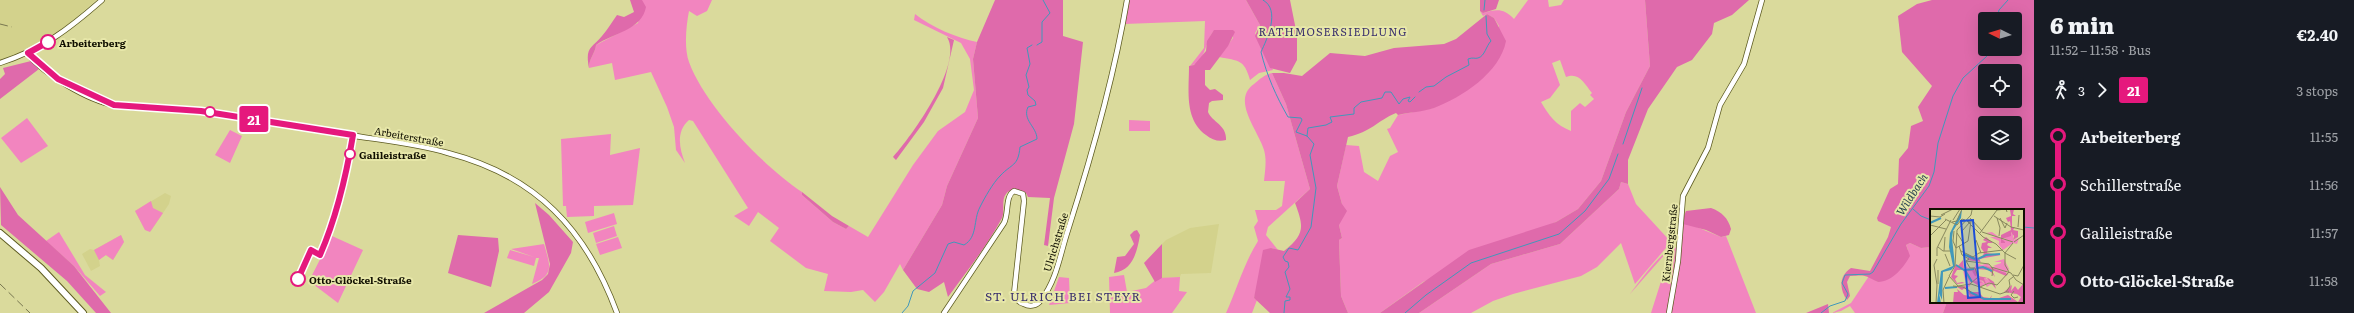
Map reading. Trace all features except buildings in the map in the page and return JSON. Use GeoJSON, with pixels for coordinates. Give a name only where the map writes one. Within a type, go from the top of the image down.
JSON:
{"type":"FeatureCollection","features":[{"type":"Feature","properties":{"kind":"main road"},"geometry":{"type":"LineString","coordinates":[[0,233],[44,271],[82,313]]}},
{"type":"Feature","properties":{"kind":"main road"},"geometry":{"type":"LineString","coordinates":[[0,237],[6,242],[13,244]]}},
{"type":"Feature","properties":{"kind":"street"},"geometry":{"type":"LineString","coordinates":[[0,63],[28,53],[61,34],[102,0]]}},
{"type":"Feature","properties":{"kind":"street","name":"Ulrichstraße"},"geometry":{"type":"LineString","coordinates":[[944,313],[1004,223],[1008,215],[1009,197],[1014,191],[1022,194],[1024,200],[1014,294],[1019,302],[1028,306],[1038,303],[1044,295],[1055,274],[1084,182],[1114,61],[1127,0]]}},
{"type":"Feature","properties":{"kind":"street","name":"Kiernbergstraße"},"geometry":{"type":"LineString","coordinates":[[1669,313],[1678,261],[1683,196],[1708,148],[1720,105],[1744,64],[1762,0]]}},
{"type":"Feature","properties":{"kind":"street","name":"Arbeiterstraße"},"geometry":{"type":"LineString","coordinates":[[28,53],[58,79],[114,105],[199,111],[273,122],[438,150],[484,166],[535,193],[560,215],[583,245],[617,313]]}},
{"type":"Feature","properties":{"kind":"shaded area"},"geometry":{"type":"Polygon","coordinates":[[[0,0],[96,0],[63,29],[19,53],[0,60],[0,0]]]}},
{"type":"Feature","properties":{"kind":"shaded area"},"geometry":{"type":"Polygon","coordinates":[[[630,0],[642,0],[646,7],[643,15],[633,26],[596,45],[589,68],[588,52],[617,15],[624,17],[634,12],[630,0]]]}},
{"type":"Feature","properties":{"kind":"shaded area"},"geometry":{"type":"Polygon","coordinates":[[[642,0],[712,0],[707,11],[697,16],[689,11],[686,37],[686,50],[689,62],[708,97],[737,134],[771,167],[802,192],[802,195],[833,222],[846,229],[849,226],[868,237],[913,165],[938,131],[965,112],[974,90],[970,59],[961,43],[914,20],[915,14],[921,19],[944,31],[961,38],[977,42],[973,59],[978,118],[947,186],[942,205],[903,270],[900,264],[884,292],[875,302],[863,290],[851,292],[824,291],[828,274],[806,268],[770,241],[779,228],[758,212],[749,226],[734,216],[748,208],[693,121],[689,120],[685,124],[680,134],[681,152],[685,163],[676,150],[674,127],[667,107],[651,72],[615,80],[612,63],[589,68],[596,45],[638,23],[642,0]]]}},
{"type":"Feature","properties":{"kind":"shaded area"},"geometry":{"type":"Polygon","coordinates":[[[995,0],[1063,0],[1063,36],[1083,42],[1074,124],[1054,198],[1048,246],[1044,245],[1050,198],[1028,197],[1026,193],[1018,190],[1008,192],[1003,202],[1002,218],[990,238],[948,297],[944,282],[929,292],[917,289],[903,270],[942,205],[947,186],[978,118],[973,59],[977,42],[995,0]]]}},
{"type":"Feature","properties":{"kind":"shaded area"},"geometry":{"type":"Polygon","coordinates":[[[1129,0],[1246,0],[1260,25],[1255,33],[1273,70],[1259,73],[1250,80],[1248,73],[1240,62],[1219,57],[1233,38],[1233,30],[1214,31],[1199,61],[1190,66],[1204,48],[1205,21],[1124,24],[1129,0]]]}},
{"type":"Feature","properties":{"kind":"shaded area"},"geometry":{"type":"Polygon","coordinates":[[[1246,0],[1290,0],[1297,35],[1297,60],[1290,73],[1270,68],[1255,36],[1260,25],[1246,0]]]}},
{"type":"Feature","properties":{"kind":"shaded area"},"geometry":{"type":"Polygon","coordinates":[[[1480,0],[1499,0],[1496,9],[1483,13],[1480,11],[1480,0]]]}},
{"type":"Feature","properties":{"kind":"shaded area"},"geometry":{"type":"Polygon","coordinates":[[[1528,0],[1548,0],[1549,7],[1561,5],[1564,0],[1645,0],[1650,66],[1626,112],[1601,181],[1578,209],[1556,222],[1423,282],[1380,313],[1348,313],[1341,296],[1339,240],[1342,238],[1339,225],[1342,204],[1337,186],[1346,145],[1359,146],[1364,172],[1378,181],[1390,156],[1398,152],[1387,129],[1390,128],[1398,115],[1433,108],[1462,93],[1487,74],[1499,26],[1494,18],[1487,14],[1483,16],[1480,11],[1483,13],[1500,10],[1507,13],[1514,19],[1528,0]],[[1560,60],[1552,63],[1560,85],[1550,98],[1541,102],[1553,120],[1571,131],[1571,111],[1580,103],[1585,107],[1594,99],[1590,95],[1592,93],[1581,79],[1574,76],[1566,77],[1560,60]]]}},
{"type":"Feature","properties":{"kind":"shaded area"},"geometry":{"type":"Polygon","coordinates":[[[1645,0],[1749,0],[1732,15],[1714,23],[1712,34],[1692,60],[1677,67],[1648,109],[1628,160],[1628,184],[1621,182],[1619,189],[1560,244],[1491,264],[1419,313],[1380,313],[1469,250],[1556,222],[1578,209],[1601,181],[1626,112],[1650,66],[1645,0]]]}},
{"type":"Feature","properties":{"kind":"shaded area"},"geometry":{"type":"Polygon","coordinates":[[[1932,0],[2034,0],[2034,313],[1943,313],[1947,303],[2024,303],[2024,209],[1930,209],[1930,247],[1921,248],[1910,243],[1906,245],[1910,256],[1893,277],[1883,281],[1878,282],[1865,276],[1850,276],[1847,282],[1850,296],[1847,300],[1844,296],[1842,279],[1844,275],[1851,268],[1870,271],[1888,237],[1891,227],[1878,221],[1877,218],[1890,189],[1898,184],[1899,159],[1908,148],[1911,126],[1923,121],[1918,107],[1932,86],[1902,52],[1898,16],[1917,4],[1932,0]]]}},
{"type":"Feature","properties":{"kind":"shaded area"},"geometry":{"type":"Polygon","coordinates":[[[1487,14],[1494,18],[1506,41],[1502,53],[1496,63],[1478,82],[1468,90],[1434,108],[1398,115],[1396,113],[1363,132],[1348,137],[1337,186],[1342,204],[1347,211],[1339,225],[1342,238],[1339,240],[1341,296],[1348,313],[1270,313],[1254,298],[1263,250],[1271,248],[1284,251],[1296,240],[1301,230],[1301,224],[1295,203],[1310,189],[1286,104],[1272,73],[1302,76],[1330,53],[1365,56],[1394,48],[1444,44],[1456,39],[1487,14]]]}},
{"type":"Feature","properties":{"kind":"shaded area"},"geometry":{"type":"Polygon","coordinates":[[[1214,30],[1233,30],[1235,32],[1228,46],[1210,70],[1205,70],[1205,85],[1210,90],[1215,89],[1223,95],[1223,100],[1212,101],[1209,103],[1208,112],[1210,116],[1222,127],[1226,135],[1226,140],[1221,141],[1211,138],[1199,128],[1194,121],[1189,104],[1189,66],[1194,65],[1206,51],[1207,41],[1214,30]]]}},
{"type":"Feature","properties":{"kind":"shaded area"},"geometry":{"type":"Polygon","coordinates":[[[947,37],[954,40],[943,88],[924,122],[896,160],[893,157],[911,134],[933,100],[942,82],[948,64],[950,49],[947,37]]]}},
{"type":"Feature","properties":{"kind":"shaded area"},"geometry":{"type":"Polygon","coordinates":[[[31,61],[39,69],[0,99],[0,79],[5,74],[3,68],[31,61]]]}},
{"type":"Feature","properties":{"kind":"shaded area"},"geometry":{"type":"Polygon","coordinates":[[[1272,73],[1286,104],[1310,189],[1268,227],[1266,235],[1278,250],[1271,248],[1254,298],[1257,300],[1252,313],[1226,313],[1253,249],[1258,241],[1254,227],[1258,221],[1255,210],[1276,210],[1282,206],[1285,181],[1264,181],[1266,162],[1264,150],[1245,107],[1245,98],[1248,91],[1262,77],[1272,73]]]}},
{"type":"Feature","properties":{"kind":"shaded area"},"geometry":{"type":"Polygon","coordinates":[[[27,118],[48,146],[21,163],[1,138],[27,118]]]}},
{"type":"Feature","properties":{"kind":"shaded area"},"geometry":{"type":"Polygon","coordinates":[[[1129,120],[1150,121],[1150,131],[1129,131],[1129,120]]]}},
{"type":"Feature","properties":{"kind":"shaded area"},"geometry":{"type":"Polygon","coordinates":[[[230,130],[242,136],[230,163],[215,155],[230,130]]]}},
{"type":"Feature","properties":{"kind":"shaded area"},"geometry":{"type":"Polygon","coordinates":[[[611,134],[610,155],[640,148],[633,205],[594,206],[594,216],[567,217],[566,206],[563,206],[561,139],[611,134]]]}},
{"type":"Feature","properties":{"kind":"shaded area"},"geometry":{"type":"Polygon","coordinates":[[[1621,182],[1628,184],[1636,204],[1671,242],[1635,284],[1621,243],[1597,267],[1581,276],[1513,294],[1493,301],[1471,313],[1419,313],[1491,264],[1560,244],[1619,189],[1621,182]]]}},
{"type":"Feature","properties":{"kind":"shaded area"},"geometry":{"type":"Polygon","coordinates":[[[0,187],[18,215],[74,266],[111,313],[96,313],[67,281],[1,225],[0,187]]]}},
{"type":"Feature","properties":{"kind":"shaded area"},"geometry":{"type":"Polygon","coordinates":[[[802,192],[832,216],[849,226],[846,229],[833,222],[802,195],[802,192]]]}},
{"type":"Feature","properties":{"kind":"shaded area"},"geometry":{"type":"Polygon","coordinates":[[[165,193],[171,196],[169,204],[151,231],[145,230],[135,211],[165,193]]]}},
{"type":"Feature","properties":{"kind":"shaded area"},"geometry":{"type":"Polygon","coordinates":[[[151,201],[153,208],[163,213],[150,232],[145,230],[135,211],[151,201]]]}},
{"type":"Feature","properties":{"kind":"shaded area"},"geometry":{"type":"Polygon","coordinates":[[[535,203],[549,215],[573,242],[571,253],[549,292],[524,313],[484,313],[542,280],[548,274],[550,264],[535,203]]]}},
{"type":"Feature","properties":{"kind":"shaded area"},"geometry":{"type":"Polygon","coordinates":[[[1711,208],[1718,211],[1728,222],[1731,229],[1729,235],[1721,237],[1706,230],[1683,224],[1682,221],[1686,211],[1711,208]]]}},
{"type":"Feature","properties":{"kind":"shaded area"},"geometry":{"type":"Polygon","coordinates":[[[614,213],[617,224],[588,233],[585,222],[614,213]]]}},
{"type":"Feature","properties":{"kind":"shaded area"},"geometry":{"type":"Polygon","coordinates":[[[1682,221],[1721,237],[1726,236],[1756,313],[1671,313],[1682,221]]]}},
{"type":"Feature","properties":{"kind":"shaded area"},"geometry":{"type":"Polygon","coordinates":[[[1219,224],[1211,273],[1181,274],[1180,277],[1162,278],[1162,244],[1166,240],[1190,228],[1219,224]]]}},
{"type":"Feature","properties":{"kind":"shaded area"},"geometry":{"type":"Polygon","coordinates":[[[614,226],[617,236],[596,243],[593,233],[614,226]]]}},
{"type":"Feature","properties":{"kind":"shaded area"},"geometry":{"type":"Polygon","coordinates":[[[1137,230],[1140,235],[1133,259],[1126,268],[1114,273],[1117,257],[1125,256],[1134,244],[1130,235],[1137,230]]]}},
{"type":"Feature","properties":{"kind":"shaded area"},"geometry":{"type":"Polygon","coordinates":[[[59,232],[85,275],[106,292],[100,296],[74,266],[46,241],[59,232]]]}},
{"type":"Feature","properties":{"kind":"shaded area"},"geometry":{"type":"Polygon","coordinates":[[[121,235],[124,242],[113,260],[105,255],[99,260],[100,266],[91,271],[82,254],[90,249],[94,250],[121,235]]]}},
{"type":"Feature","properties":{"kind":"shaded area"},"geometry":{"type":"Polygon","coordinates":[[[121,235],[124,242],[113,260],[106,255],[99,260],[94,250],[121,235]]]}},
{"type":"Feature","properties":{"kind":"shaded area"},"geometry":{"type":"Polygon","coordinates":[[[458,235],[498,238],[499,251],[491,287],[448,273],[458,235]]]}},
{"type":"Feature","properties":{"kind":"shaded area"},"geometry":{"type":"Polygon","coordinates":[[[332,236],[363,250],[338,303],[309,281],[332,236]]]}},
{"type":"Feature","properties":{"kind":"shaded area"},"geometry":{"type":"Polygon","coordinates":[[[618,237],[622,248],[600,255],[596,244],[618,237]]]}},
{"type":"Feature","properties":{"kind":"shaded area"},"geometry":{"type":"Polygon","coordinates":[[[1910,243],[1921,248],[1930,247],[1930,303],[1947,303],[1943,313],[1855,313],[1850,306],[1841,311],[1832,313],[1851,303],[1869,276],[1878,282],[1908,250],[1906,245],[1910,243]]]}},
{"type":"Feature","properties":{"kind":"shaded area"},"geometry":{"type":"Polygon","coordinates":[[[544,244],[549,268],[544,277],[532,284],[539,258],[536,258],[534,266],[507,258],[510,250],[534,257],[511,249],[544,244]]]}},
{"type":"Feature","properties":{"kind":"shaded area"},"geometry":{"type":"Polygon","coordinates":[[[1162,244],[1162,278],[1155,282],[1144,263],[1162,244]]]}},
{"type":"Feature","properties":{"kind":"shaded area"},"geometry":{"type":"Polygon","coordinates":[[[1674,247],[1677,248],[1667,313],[1651,313],[1670,253],[1667,252],[1630,294],[1657,261],[1668,250],[1674,247]]]}},
{"type":"Feature","properties":{"kind":"shaded area"},"geometry":{"type":"Polygon","coordinates":[[[1124,275],[1127,292],[1146,288],[1158,278],[1180,277],[1179,291],[1187,292],[1172,313],[1110,313],[1109,277],[1124,275]]]}},
{"type":"Feature","properties":{"kind":"shaded area"},"geometry":{"type":"Polygon","coordinates":[[[1059,277],[1069,278],[1070,303],[1049,305],[1059,277]]]}},
{"type":"Feature","properties":{"kind":"shaded area"},"geometry":{"type":"Polygon","coordinates":[[[1828,304],[1829,313],[1806,313],[1828,304]]]}},
{"type":"Feature","properties":{"kind":"waterway"},"geometry":{"type":"LineString","coordinates":[[1037,45],[1042,42],[1042,22],[1050,13],[1043,0]]}},
{"type":"Feature","properties":{"kind":"waterway"},"geometry":{"type":"LineString","coordinates":[[1263,0],[1268,5],[1272,17],[1269,32],[1261,52],[1269,78],[1288,117],[1301,118],[1302,120],[1296,132],[1307,136],[1314,144],[1310,155],[1316,188],[1311,227],[1298,250],[1289,248],[1283,257],[1285,261],[1288,262],[1289,267],[1285,272],[1290,289],[1286,297],[1290,297],[1290,300],[1285,301],[1284,313]]}},
{"type":"Feature","properties":{"kind":"waterway"},"geometry":{"type":"LineString","coordinates":[[1484,10],[1485,0]]}},
{"type":"Feature","properties":{"kind":"waterway","name":"Wildbach"},"geometry":{"type":"LineString","coordinates":[[1999,12],[2008,0]]}},
{"type":"Feature","properties":{"kind":"waterway"},"geometry":{"type":"LineString","coordinates":[[1419,92],[1426,87],[1434,86],[1446,77],[1469,65],[1468,59],[1478,58],[1484,53],[1491,41],[1487,34],[1486,16]]}},
{"type":"Feature","properties":{"kind":"waterway"},"geometry":{"type":"LineString","coordinates":[[902,313],[908,306],[913,291],[935,273],[948,244],[954,242],[964,245],[968,242],[973,233],[980,207],[992,186],[1000,176],[1016,162],[1020,147],[1037,139],[1035,131],[1027,116],[1028,107],[1036,105],[1035,101],[1028,95],[1027,90],[1029,87],[1026,75],[1030,64],[1027,48],[1032,45]]}},
{"type":"Feature","properties":{"kind":"waterway","name":"Wildbach"},"geometry":{"type":"LineString","coordinates":[[1821,313],[1830,306],[1845,301],[1848,294],[1842,283],[1845,275],[1870,274],[1873,272],[1901,224],[1929,186],[1934,172],[1938,143],[1953,96],[1963,78],[1987,56]]}},
{"type":"Feature","properties":{"kind":"waterway"},"geometry":{"type":"LineString","coordinates":[[1623,144],[1642,88]]}},
{"type":"Feature","properties":{"kind":"waterway"},"geometry":{"type":"LineString","coordinates":[[1307,136],[1308,128],[1326,125],[1332,122],[1330,117],[1354,114],[1354,108],[1361,102],[1382,98],[1385,92],[1391,92],[1399,104],[1403,99],[1410,97],[1408,101],[1410,102],[1415,97]]}},
{"type":"Feature","properties":{"kind":"waterway"},"geometry":{"type":"LineString","coordinates":[[1405,313],[1426,295],[1471,263],[1559,234],[1585,211],[1609,179],[1618,154]]}},
{"type":"Feature","properties":{"kind":"waterway"},"geometry":{"type":"LineString","coordinates":[[1913,209],[1921,216],[1930,220]]}},
{"type":"Feature","properties":{"kind":"waterway"},"geometry":{"type":"LineString","coordinates":[[2024,227],[2034,228]]}},
{"type":"Feature","properties":{"kind":"railway"},"geometry":{"type":"LineString","coordinates":[[0,24],[12,27]]}},
{"type":"Feature","properties":{"kind":"railway"},"geometry":{"type":"LineString","coordinates":[[0,284],[30,313]]}},
{"type":"Feature","properties":{"kind":"bus line","name":"21"},"geometry":{"type":"LineString","coordinates":[[48,42],[28,53],[58,79],[82,92],[114,105],[201,111],[353,135],[341,197],[328,238],[320,255],[311,250],[298,279]]}},
{"type":"Feature","properties":{"kind":"place","name":"Arbeiterberg"},"geometry":{"type":"Point","coordinates":[48,42]}},
{"type":"Feature","properties":{"kind":"place","name":"Galileistraße"},"geometry":{"type":"Point","coordinates":[350,154]}},
{"type":"Feature","properties":{"kind":"place","name":"Otto-Glöckel-Straße"},"geometry":{"type":"Point","coordinates":[298,279]}},
{"type":"Feature","properties":{"kind":"district","name":"RATHMOSERSIEDLUNG"},"geometry":{"type":"Point","coordinates":[1333,31]}},
{"type":"Feature","properties":{"kind":"district","name":"ST. ULRICH BEI STEYR"},"geometry":{"type":"Point","coordinates":[1063,296]}}]}
